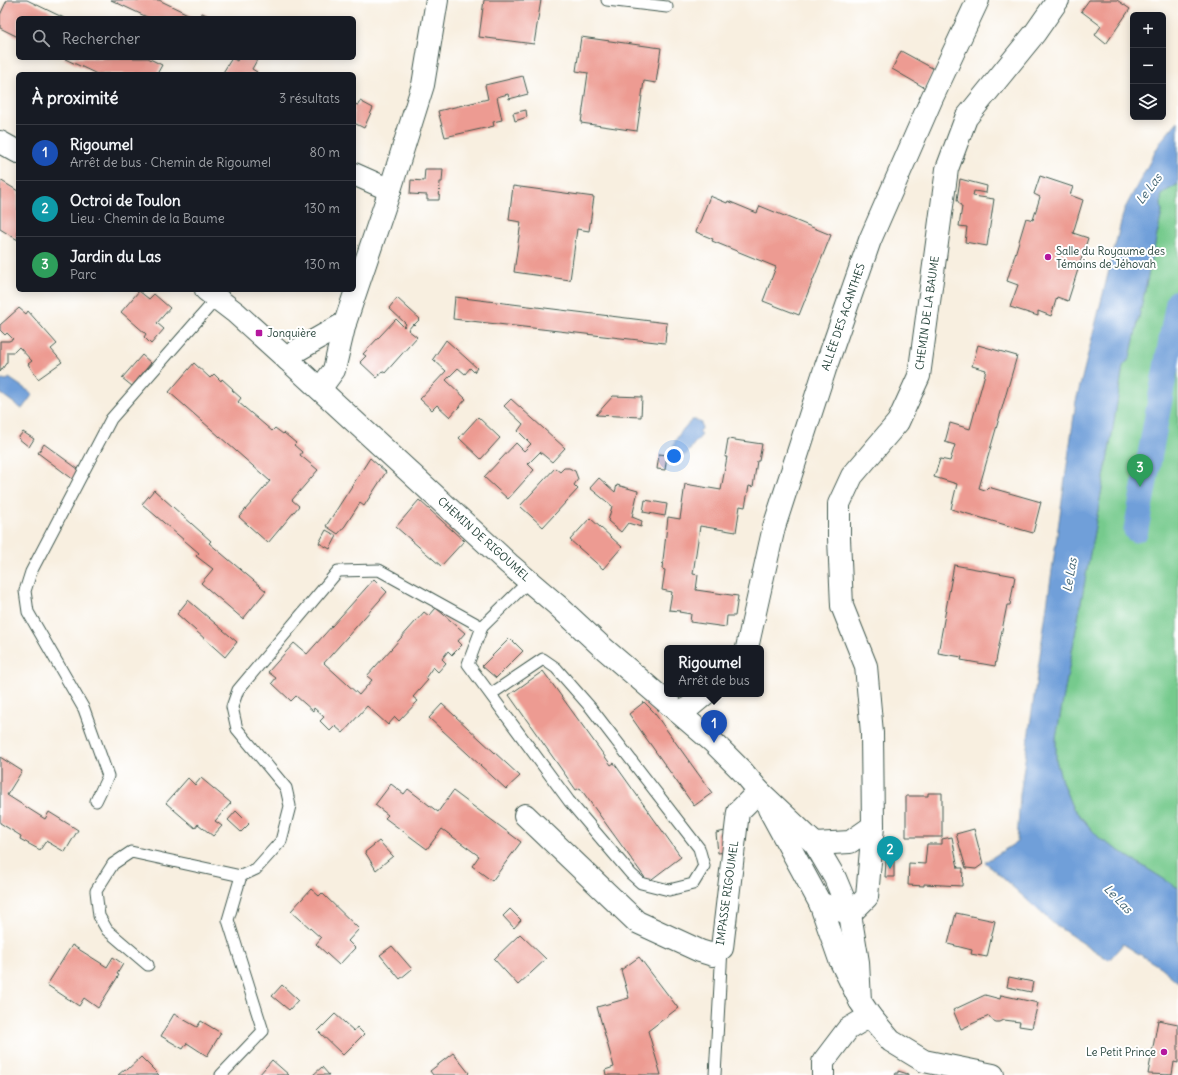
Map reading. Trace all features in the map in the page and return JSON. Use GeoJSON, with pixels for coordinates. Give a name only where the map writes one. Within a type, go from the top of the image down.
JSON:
{"type":"FeatureCollection","features":[{"type":"Feature","properties":{"kind":"street"},"geometry":{"type":"LineString","coordinates":[[356,290],[423,85],[437,0]]}},
{"type":"Feature","properties":{"kind":"street","name":"ALLÉE DES ACANTHES"},"geometry":{"type":"LineString","coordinates":[[749,645],[774,527],[825,369],[868,247],[932,98],[978,0]]}},
{"type":"Feature","properties":{"kind":"street","name":"CHEMIN DE LA BAUME"},"geometry":{"type":"LineString","coordinates":[[850,914],[867,897],[873,826],[872,733],[866,666],[842,606],[839,504],[852,476],[898,422],[919,376],[947,169],[966,118],[1035,33],[1058,0]]}},
{"type":"Feature","properties":{"kind":"street"},"geometry":{"type":"LineString","coordinates":[[0,142],[16,151]]}},
{"type":"Feature","properties":{"kind":"street"},"geometry":{"type":"LineString","coordinates":[[356,175],[390,190]]}},
{"type":"Feature","properties":{"kind":"street"},"geometry":{"type":"LineString","coordinates":[[320,389],[334,370],[345,323],[355,292]]}},
{"type":"Feature","properties":{"kind":"street","name":"CHEMIN DE RIGOUMEL"},"geometry":{"type":"LineString","coordinates":[[211,294],[236,313],[601,646],[714,743],[760,791],[815,844],[835,878],[850,914],[865,1008]]}},
{"type":"Feature","properties":{"kind":"street"},"geometry":{"type":"LineString","coordinates":[[288,360],[296,351],[345,323]]}},
{"type":"Feature","properties":{"kind":"street"},"geometry":{"type":"LineString","coordinates":[[681,714],[701,697]]}},
{"type":"Feature","properties":{"kind":"street","name":"CHEMIN DE RIGOUMEL"},"geometry":{"type":"LineString","coordinates":[[760,791],[820,903],[840,960],[865,1008]]}},
{"type":"Feature","properties":{"kind":"street","name":"IMPASSE RIGOUMEL"},"geometry":{"type":"LineString","coordinates":[[525,815],[637,922],[700,951],[713,955],[722,948],[738,812],[760,791]]}},
{"type":"Feature","properties":{"kind":"street"},"geometry":{"type":"LineString","coordinates":[[815,844],[850,842],[873,826]]}},
{"type":"Feature","properties":{"kind":"street"},"geometry":{"type":"LineString","coordinates":[[820,903],[850,914]]}},
{"type":"Feature","properties":{"kind":"street"},"geometry":{"type":"LineString","coordinates":[[823,1075],[823,1062],[865,1008],[891,1041],[924,1061],[993,1075]]}},
{"type":"Feature","properties":{"kind":"lane"},"geometry":{"type":"LineString","coordinates":[[607,0],[667,6]]}},
{"type":"Feature","properties":{"kind":"lane"},"geometry":{"type":"LineString","coordinates":[[96,801],[108,776],[84,710],[28,612],[25,591],[31,572],[111,419],[211,294]]}},
{"type":"Feature","properties":{"kind":"lane"},"geometry":{"type":"LineString","coordinates":[[148,965],[107,930],[99,916],[96,891],[113,864],[131,852],[241,876],[256,869],[281,841],[290,806],[286,788],[237,729],[232,707],[238,690],[338,571],[379,570],[482,627]]}},
{"type":"Feature","properties":{"kind":"lane"},"geometry":{"type":"LineString","coordinates":[[491,694],[543,658],[556,668],[591,708],[699,848],[704,866],[693,884],[669,890],[641,883],[631,874],[569,801],[468,664],[482,627],[529,580]]}},
{"type":"Feature","properties":{"kind":"lane"},"geometry":{"type":"LineString","coordinates":[[221,1075],[263,1031],[228,920],[241,876]]}},
{"type":"Feature","properties":{"kind":"lane"},"geometry":{"type":"LineString","coordinates":[[715,1075],[722,948]]}},
{"type":"Feature","properties":{"kind":"green space"},"geometry":{"type":"Polygon","coordinates":[[[1178,184],[1178,888],[1100,839],[1072,807],[1062,782],[1056,760],[1056,738],[1112,434],[1123,366],[1130,358],[1162,212],[1161,199],[1165,192],[1178,184]]]}},
{"type":"Feature","properties":{"kind":"water","name":"Le Las"},"geometry":{"type":"Polygon","coordinates":[[[1178,121],[1178,184],[1165,192],[1161,199],[1162,212],[1130,358],[1123,366],[1112,434],[1056,738],[1056,760],[1062,782],[1072,807],[1100,839],[1178,888],[1178,982],[1160,967],[1123,944],[1109,960],[1055,925],[985,862],[1017,842],[1020,795],[1076,401],[1124,210],[1161,141],[1178,121]]]}},
{"type":"Feature","properties":{"kind":"water"},"geometry":{"type":"Polygon","coordinates":[[[9,378],[33,394],[22,409],[0,393],[0,380],[7,380],[9,378]]]}},
{"type":"Feature","properties":{"kind":"water"},"geometry":{"type":"Polygon","coordinates":[[[692,420],[697,420],[701,423],[702,429],[699,432],[702,435],[687,454],[677,454],[674,449],[675,442],[692,420]]]}},
{"type":"Feature","properties":{"kind":"building"},"geometry":{"type":"Polygon","coordinates":[[[7,0],[27,0],[60,16],[16,16],[16,36],[0,28],[0,15],[7,0]]]}},
{"type":"Feature","properties":{"kind":"building"},"geometry":{"type":"Polygon","coordinates":[[[111,0],[159,0],[192,16],[145,16],[111,0]]]}},
{"type":"Feature","properties":{"kind":"building"},"geometry":{"type":"Polygon","coordinates":[[[484,0],[541,0],[534,44],[479,37],[484,0]]]}},
{"type":"Feature","properties":{"kind":"building"},"geometry":{"type":"Polygon","coordinates":[[[1089,0],[1117,0],[1130,9],[1106,44],[1095,35],[1101,26],[1081,11],[1089,0]]]}},
{"type":"Feature","properties":{"kind":"building"},"geometry":{"type":"Polygon","coordinates":[[[202,13],[209,16],[201,16],[202,13]]]}},
{"type":"Feature","properties":{"kind":"building"},"geometry":{"type":"Polygon","coordinates":[[[581,37],[661,48],[656,83],[644,81],[637,131],[581,123],[588,73],[576,71],[581,37]]]}},
{"type":"Feature","properties":{"kind":"building"},"geometry":{"type":"Polygon","coordinates":[[[901,51],[934,69],[925,88],[892,69],[901,51]]]}},
{"type":"Feature","properties":{"kind":"building"},"geometry":{"type":"Polygon","coordinates":[[[67,60],[152,60],[162,65],[158,72],[93,72],[67,60]]]}},
{"type":"Feature","properties":{"kind":"building"},"geometry":{"type":"Polygon","coordinates":[[[231,60],[257,60],[252,69],[257,72],[223,72],[231,60]]]}},
{"type":"Feature","properties":{"kind":"building"},"geometry":{"type":"Polygon","coordinates":[[[523,76],[528,94],[509,99],[508,94],[497,97],[502,120],[493,122],[494,126],[445,137],[438,111],[488,99],[485,85],[523,76]]]}},
{"type":"Feature","properties":{"kind":"building"},"geometry":{"type":"Polygon","coordinates":[[[360,101],[373,108],[364,128],[356,124],[356,104],[358,105],[360,101]]]}},
{"type":"Feature","properties":{"kind":"building"},"geometry":{"type":"Polygon","coordinates":[[[526,110],[527,117],[515,121],[513,113],[526,110]]]}},
{"type":"Feature","properties":{"kind":"building"},"geometry":{"type":"Polygon","coordinates":[[[425,169],[443,169],[442,182],[440,182],[439,200],[427,200],[427,195],[410,194],[411,180],[424,181],[425,169]]]}},
{"type":"Feature","properties":{"kind":"building","name":"Salle du Royaume des Témoins de Jéhovah"},"geometry":{"type":"Polygon","coordinates":[[[1040,176],[1073,187],[1070,195],[1083,200],[1073,233],[1088,238],[1068,301],[1057,297],[1051,316],[1038,311],[1038,316],[1010,307],[1018,285],[1007,281],[1026,218],[1033,220],[1040,197],[1034,194],[1040,176]]]}},
{"type":"Feature","properties":{"kind":"building"},"geometry":{"type":"Polygon","coordinates":[[[960,179],[987,186],[986,193],[974,191],[973,196],[994,199],[987,246],[965,242],[967,227],[959,226],[962,207],[957,200],[960,179]]]}},
{"type":"Feature","properties":{"kind":"building"},"geometry":{"type":"Polygon","coordinates":[[[0,180],[16,190],[16,239],[0,229],[0,180]]]}},
{"type":"Feature","properties":{"kind":"building"},"geometry":{"type":"Polygon","coordinates":[[[513,186],[594,197],[589,231],[577,229],[570,280],[514,272],[521,222],[509,220],[513,186]]]}},
{"type":"Feature","properties":{"kind":"building"},"geometry":{"type":"Polygon","coordinates":[[[710,196],[727,203],[728,201],[757,213],[760,206],[831,235],[799,315],[763,301],[776,267],[712,241],[713,239],[696,232],[710,196]]]}},
{"type":"Feature","properties":{"kind":"building"},"geometry":{"type":"Polygon","coordinates":[[[138,292],[149,299],[154,294],[170,308],[157,323],[164,329],[151,344],[144,337],[146,334],[121,312],[138,292]]]}},
{"type":"Feature","properties":{"kind":"building"},"geometry":{"type":"Polygon","coordinates":[[[455,297],[667,323],[665,343],[453,319],[455,297]]]}},
{"type":"Feature","properties":{"kind":"building"},"geometry":{"type":"Polygon","coordinates":[[[397,298],[420,319],[408,330],[417,337],[385,373],[382,371],[377,378],[360,362],[366,356],[363,354],[396,319],[404,327],[406,324],[389,308],[397,298]]]}},
{"type":"Feature","properties":{"kind":"building"},"geometry":{"type":"Polygon","coordinates":[[[19,308],[26,314],[28,311],[57,344],[51,349],[62,362],[38,379],[28,364],[32,361],[19,347],[14,352],[7,352],[7,362],[0,372],[0,341],[9,341],[13,339],[7,333],[5,335],[0,330],[0,325],[19,308]]]}},
{"type":"Feature","properties":{"kind":"building"},"geometry":{"type":"Polygon","coordinates":[[[446,340],[477,368],[474,372],[470,368],[465,374],[458,368],[446,380],[466,399],[450,417],[437,405],[432,410],[420,399],[446,371],[433,359],[446,340]]]}},
{"type":"Feature","properties":{"kind":"building"},"geometry":{"type":"Polygon","coordinates":[[[978,345],[1017,356],[979,488],[985,490],[988,487],[1041,502],[1033,533],[951,509],[957,484],[934,477],[940,459],[950,461],[955,445],[945,442],[950,423],[970,429],[986,370],[972,366],[978,345]]]}},
{"type":"Feature","properties":{"kind":"building"},"geometry":{"type":"Polygon","coordinates":[[[142,355],[151,363],[132,386],[122,378],[142,355]]]}},
{"type":"Feature","properties":{"kind":"building"},"geometry":{"type":"Polygon","coordinates":[[[194,363],[210,378],[214,374],[221,381],[222,379],[241,398],[238,402],[272,431],[275,428],[296,443],[294,445],[302,452],[300,455],[318,470],[292,500],[299,506],[268,543],[239,517],[270,481],[169,392],[194,363]]]}},
{"type":"Feature","properties":{"kind":"building"},"geometry":{"type":"Polygon","coordinates":[[[613,396],[642,397],[641,417],[596,415],[613,396]]]}},
{"type":"Feature","properties":{"kind":"building"},"geometry":{"type":"Polygon","coordinates":[[[511,399],[565,448],[552,462],[540,452],[528,464],[534,470],[508,499],[484,477],[516,443],[524,451],[531,444],[518,431],[523,424],[504,406],[511,399]]]}},
{"type":"Feature","properties":{"kind":"building"},"geometry":{"type":"Polygon","coordinates":[[[478,417],[500,438],[481,459],[459,438],[478,417]]]}},
{"type":"Feature","properties":{"kind":"building"},"geometry":{"type":"Polygon","coordinates":[[[23,432],[34,439],[29,447],[18,438],[23,432]]]}},
{"type":"Feature","properties":{"kind":"building"},"geometry":{"type":"Polygon","coordinates":[[[728,439],[762,444],[759,461],[757,461],[753,487],[749,486],[745,507],[740,506],[736,532],[700,526],[693,574],[698,575],[696,590],[738,596],[735,616],[727,616],[726,627],[690,622],[691,614],[669,610],[672,592],[662,590],[665,570],[662,569],[668,517],[680,519],[685,484],[721,490],[727,457],[725,457],[728,439]]]}},
{"type":"Feature","properties":{"kind":"building"},"geometry":{"type":"Polygon","coordinates":[[[44,444],[78,469],[74,480],[38,453],[44,444]]]}},
{"type":"Feature","properties":{"kind":"building"},"geometry":{"type":"Polygon","coordinates":[[[659,454],[667,455],[665,470],[657,469],[659,454]]]}},
{"type":"Feature","properties":{"kind":"building"},"geometry":{"type":"Polygon","coordinates":[[[370,458],[386,472],[364,506],[360,503],[338,534],[326,526],[370,458]]]}},
{"type":"Feature","properties":{"kind":"building"},"geometry":{"type":"Polygon","coordinates":[[[555,468],[560,472],[564,468],[569,468],[575,471],[578,479],[574,485],[578,489],[543,527],[520,506],[555,468]]]}},
{"type":"Feature","properties":{"kind":"building"},"geometry":{"type":"Polygon","coordinates":[[[599,478],[615,492],[617,485],[638,491],[632,517],[642,521],[641,527],[628,523],[621,532],[608,521],[612,506],[590,488],[599,478]]]}},
{"type":"Feature","properties":{"kind":"building"},"geometry":{"type":"Polygon","coordinates":[[[154,490],[211,541],[209,543],[266,591],[243,619],[201,583],[213,569],[196,556],[199,553],[142,504],[154,490]]]}},
{"type":"Feature","properties":{"kind":"building"},"geometry":{"type":"Polygon","coordinates":[[[419,500],[464,541],[441,566],[396,527],[419,500]]]}},
{"type":"Feature","properties":{"kind":"building"},"geometry":{"type":"Polygon","coordinates":[[[645,500],[667,504],[665,516],[643,512],[645,500]]]}},
{"type":"Feature","properties":{"kind":"building"},"geometry":{"type":"Polygon","coordinates":[[[590,518],[622,547],[603,569],[570,540],[590,518]]]}},
{"type":"Feature","properties":{"kind":"building"},"geometry":{"type":"Polygon","coordinates":[[[326,530],[337,536],[330,549],[319,543],[326,530]]]}},
{"type":"Feature","properties":{"kind":"building"},"geometry":{"type":"Polygon","coordinates":[[[954,565],[1015,576],[1010,605],[1007,605],[995,666],[961,660],[962,657],[938,653],[954,565]]]}},
{"type":"Feature","properties":{"kind":"building"},"geometry":{"type":"Polygon","coordinates":[[[374,579],[387,592],[324,663],[359,695],[372,680],[367,676],[424,612],[429,616],[436,608],[465,633],[458,641],[462,645],[452,655],[448,651],[442,659],[446,663],[438,672],[433,667],[426,677],[428,680],[413,697],[418,701],[399,721],[395,717],[388,725],[367,706],[343,733],[335,726],[330,731],[320,721],[324,717],[314,708],[313,711],[296,696],[291,701],[272,683],[276,678],[268,672],[294,643],[307,654],[374,579]]]}},
{"type":"Feature","properties":{"kind":"building"},"geometry":{"type":"Polygon","coordinates":[[[188,600],[237,642],[225,657],[177,614],[188,600]]]}},
{"type":"Feature","properties":{"kind":"building"},"geometry":{"type":"Polygon","coordinates":[[[510,638],[523,651],[496,678],[482,666],[510,638]]]}},
{"type":"Feature","properties":{"kind":"building"},"geometry":{"type":"Polygon","coordinates":[[[543,671],[611,765],[614,763],[681,857],[648,882],[580,788],[576,790],[509,695],[543,671]]]}},
{"type":"Feature","properties":{"kind":"building"},"geometry":{"type":"Polygon","coordinates":[[[644,702],[653,711],[712,793],[694,806],[629,714],[644,702]]]}},
{"type":"Feature","properties":{"kind":"building"},"geometry":{"type":"Polygon","coordinates":[[[442,704],[520,776],[506,789],[429,718],[442,704]]]}},
{"type":"Feature","properties":{"kind":"building"},"geometry":{"type":"Polygon","coordinates":[[[0,757],[22,771],[7,795],[45,819],[49,812],[78,830],[65,852],[46,841],[40,850],[20,839],[21,836],[0,823],[0,757]]]}},
{"type":"Feature","properties":{"kind":"building"},"geometry":{"type":"Polygon","coordinates":[[[188,778],[195,785],[201,778],[231,803],[215,821],[222,826],[213,836],[198,824],[195,828],[166,803],[188,778]]]}},
{"type":"Feature","properties":{"kind":"building"},"geometry":{"type":"Polygon","coordinates":[[[391,784],[404,794],[408,789],[438,812],[453,791],[521,842],[492,881],[472,866],[479,856],[442,829],[427,849],[385,818],[388,815],[375,805],[391,784]]]}},
{"type":"Feature","properties":{"kind":"building"},"geometry":{"type":"Polygon","coordinates":[[[928,793],[942,793],[942,837],[906,837],[906,796],[928,796],[928,793]]]}},
{"type":"Feature","properties":{"kind":"building"},"geometry":{"type":"Polygon","coordinates":[[[236,811],[249,824],[241,832],[228,820],[236,811]]]}},
{"type":"Feature","properties":{"kind":"building"},"geometry":{"type":"Polygon","coordinates":[[[974,829],[983,864],[976,869],[966,868],[956,834],[974,829]]]}},
{"type":"Feature","properties":{"kind":"building"},"geometry":{"type":"Polygon","coordinates":[[[725,831],[727,852],[718,853],[716,833],[725,831]]]}},
{"type":"Feature","properties":{"kind":"building"},"geometry":{"type":"Polygon","coordinates":[[[952,837],[958,868],[963,868],[962,886],[924,884],[924,886],[908,885],[909,863],[925,864],[927,844],[942,844],[942,839],[952,837]]]}},
{"type":"Feature","properties":{"kind":"building"},"geometry":{"type":"Polygon","coordinates":[[[379,841],[393,856],[376,870],[365,852],[379,841]]]}},
{"type":"Feature","properties":{"kind":"building"},"geometry":{"type":"Polygon","coordinates":[[[886,861],[894,861],[894,877],[885,877],[886,861]]]}},
{"type":"Feature","properties":{"kind":"building"},"geometry":{"type":"Polygon","coordinates":[[[311,889],[319,896],[322,893],[359,929],[348,941],[355,948],[339,965],[316,944],[321,938],[291,911],[311,889]]]}},
{"type":"Feature","properties":{"kind":"building"},"geometry":{"type":"Polygon","coordinates":[[[510,909],[521,920],[514,928],[503,916],[510,909]]]}},
{"type":"Feature","properties":{"kind":"building"},"geometry":{"type":"Polygon","coordinates":[[[956,913],[995,921],[987,957],[971,954],[972,950],[948,944],[956,913]]]}},
{"type":"Feature","properties":{"kind":"building"},"geometry":{"type":"Polygon","coordinates":[[[520,934],[546,959],[518,985],[494,959],[520,934]]]}},
{"type":"Feature","properties":{"kind":"building"},"geometry":{"type":"Polygon","coordinates":[[[72,945],[107,967],[113,957],[123,964],[117,974],[119,975],[98,1008],[84,998],[79,1006],[47,985],[72,945]]]}},
{"type":"Feature","properties":{"kind":"building"},"geometry":{"type":"Polygon","coordinates":[[[392,946],[412,969],[400,979],[380,955],[392,946]]]}},
{"type":"Feature","properties":{"kind":"building"},"geometry":{"type":"Polygon","coordinates":[[[639,957],[678,1008],[648,1031],[661,1075],[606,1075],[605,1070],[614,1067],[597,1007],[629,998],[621,970],[639,957]]]}},
{"type":"Feature","properties":{"kind":"building"},"geometry":{"type":"Polygon","coordinates":[[[1009,977],[1033,982],[1031,992],[1007,987],[1009,977]]]}},
{"type":"Feature","properties":{"kind":"building"},"geometry":{"type":"Polygon","coordinates":[[[282,985],[298,1000],[289,1010],[272,996],[282,985]]]}},
{"type":"Feature","properties":{"kind":"building"},"geometry":{"type":"Polygon","coordinates":[[[985,995],[1000,999],[1001,995],[1038,1003],[1032,1028],[1019,1026],[1020,1022],[1004,1020],[996,1022],[989,1016],[961,1029],[953,1010],[985,995]]]}},
{"type":"Feature","properties":{"kind":"building"},"geometry":{"type":"Polygon","coordinates":[[[174,1014],[197,1027],[201,1021],[221,1033],[207,1056],[187,1043],[183,1049],[161,1036],[174,1014]]]}},
{"type":"Feature","properties":{"kind":"building"},"geometry":{"type":"Polygon","coordinates":[[[335,1014],[354,1031],[357,1027],[364,1034],[343,1055],[318,1031],[335,1014]]]}},
{"type":"Feature","properties":{"kind":"building","name":"Le Petit Prince"},"geometry":{"type":"Polygon","coordinates":[[[1158,1020],[1178,1024],[1178,1063],[1174,1062],[1172,1075],[1148,1074],[1158,1020]]]}},
{"type":"Feature","properties":{"kind":"building"},"geometry":{"type":"Polygon","coordinates":[[[453,1053],[469,1073],[467,1075],[433,1075],[430,1071],[453,1053]]]}},
{"type":"Feature","properties":{"kind":"building"},"geometry":{"type":"Polygon","coordinates":[[[141,1057],[159,1075],[118,1075],[125,1069],[127,1070],[141,1057]]]}},
{"type":"Feature","properties":{"kind":"building"},"geometry":{"type":"Polygon","coordinates":[[[272,1060],[289,1075],[259,1075],[272,1060]]]}},
{"type":"Feature","properties":{"kind":"building"},"geometry":{"type":"Polygon","coordinates":[[[322,1067],[329,1075],[313,1075],[322,1067]]]}},
{"type":"Feature","properties":{"kind":"building"},"geometry":{"type":"Polygon","coordinates":[[[898,1071],[908,1074],[908,1075],[895,1075],[898,1071]]]}},
{"type":"Feature","properties":{"kind":"waterway"},"geometry":{"type":"LineString","coordinates":[[1136,530],[1178,302]]}},
{"type":"Feature","properties":{"kind":"place","name":"Salle du Royaume des Témoins de Jéhovah"},"geometry":{"type":"Point","coordinates":[1048,257]}},
{"type":"Feature","properties":{"kind":"place","name":"Jonquière"},"geometry":{"type":"Point","coordinates":[259,333]}},
{"type":"Feature","properties":{"kind":"place","name":"Jardin du Las"},"geometry":{"type":"Point","coordinates":[1140,487]}},
{"type":"Feature","properties":{"kind":"place","name":"Rigoumel"},"geometry":{"type":"Point","coordinates":[714,743]}},
{"type":"Feature","properties":{"kind":"place","name":"Octroi de Toulon"},"geometry":{"type":"Point","coordinates":[890,869]}},
{"type":"Feature","properties":{"kind":"place","name":"Le Petit Prince"},"geometry":{"type":"Point","coordinates":[1164,1052]}}]}
